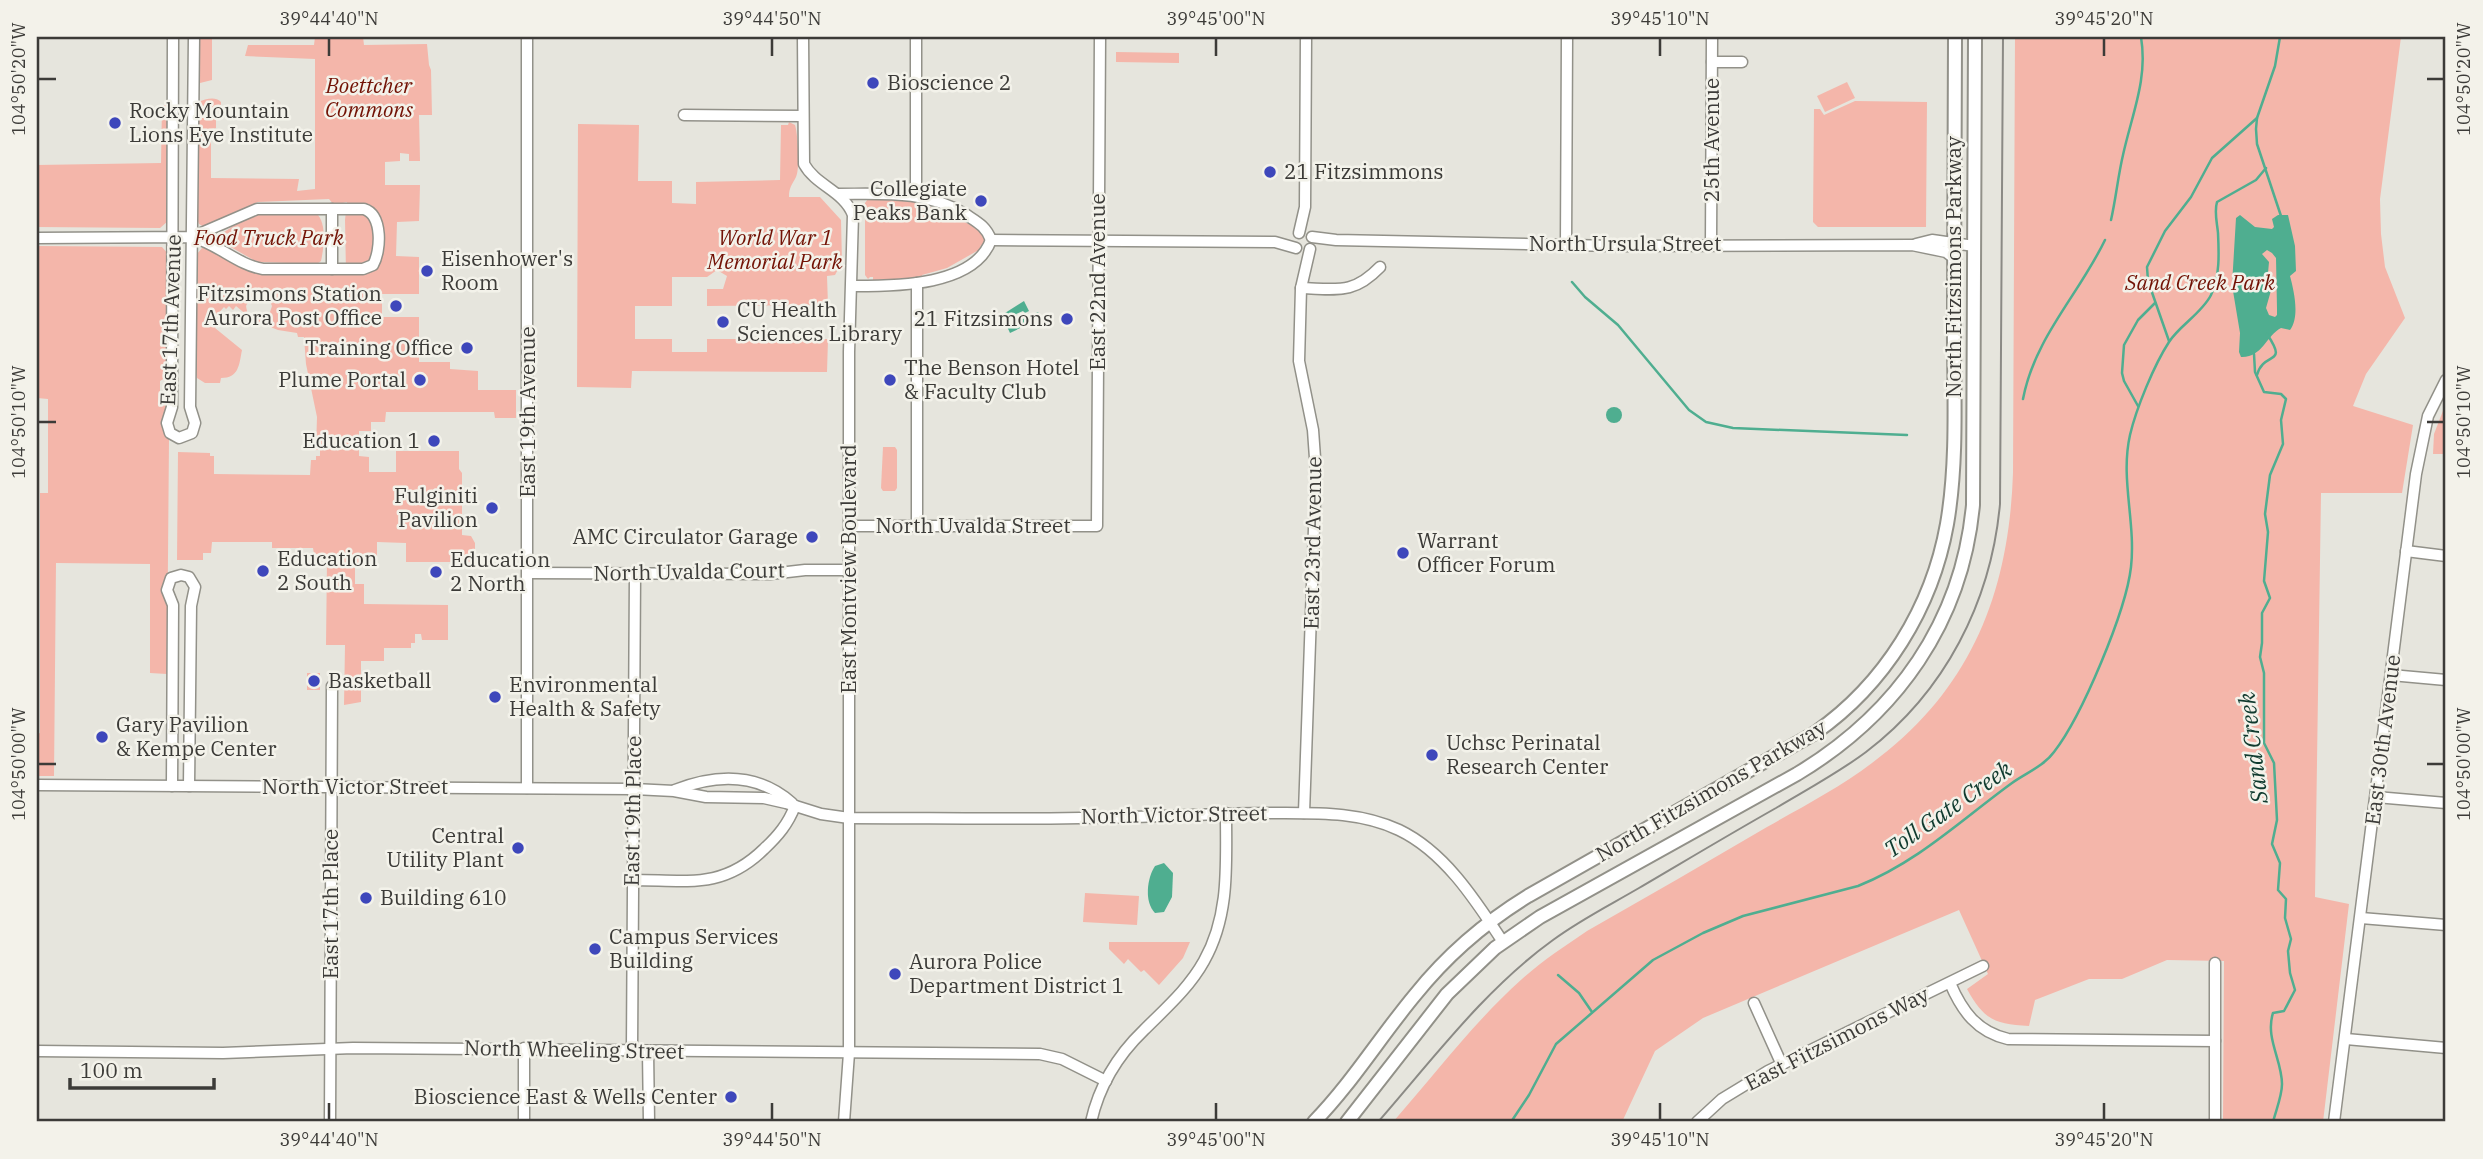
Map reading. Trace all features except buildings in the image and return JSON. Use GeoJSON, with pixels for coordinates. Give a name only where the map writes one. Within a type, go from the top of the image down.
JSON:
{"type":"FeatureCollection","features":[{"type":"Feature","properties":{"kind":"main road","name":"North Fitzsimons Parkway"},"geometry":{"type":"LineString","coordinates":[[1314,1122],[1348,1083],[1432,974],[1489,921],[1528,896],[1815,733],[1859,696],[1902,642],[1927,593],[1938,562],[1947,522],[1953,444],[1955,37]]}},
{"type":"Feature","properties":{"kind":"main road","name":"North Fitzsimons Parkway"},"geometry":{"type":"LineString","coordinates":[[1347,1122],[1447,994],[1486,955],[1540,917],[1815,763],[1858,732],[1888,701],[1910,675],[1936,632],[1962,569],[1971,524],[1975,474],[1975,37]]}},
{"type":"Feature","properties":{"kind":"street","name":"East 17th Avenue"},"geometry":{"type":"LineString","coordinates":[[173,37],[172,407],[167,423],[172,435],[182,438],[192,433],[195,423],[190,407],[194,37]]}},
{"type":"Feature","properties":{"kind":"street","name":"East 19th Avenue"},"geometry":{"type":"LineString","coordinates":[[527,37],[527,788]]}},
{"type":"Feature","properties":{"kind":"street","name":"East Montview Boulevard"},"geometry":{"type":"LineString","coordinates":[[803,37],[805,166],[813,176],[849,205],[853,215],[849,352],[849,1054],[844,1122]]}},
{"type":"Feature","properties":{"kind":"street"},"geometry":{"type":"LineString","coordinates":[[916,37],[916,195]]}},
{"type":"Feature","properties":{"kind":"street","name":"East 22nd Avenue"},"geometry":{"type":"LineString","coordinates":[[1097,526],[1100,37]]}},
{"type":"Feature","properties":{"kind":"street","name":"East 23rd Avenue"},"geometry":{"type":"LineString","coordinates":[[1304,813],[1317,471],[1313,430],[1299,361],[1301,288],[1311,242],[1306,207],[1306,37]]}},
{"type":"Feature","properties":{"kind":"street"},"geometry":{"type":"LineString","coordinates":[[1566,245],[1567,37]]}},
{"type":"Feature","properties":{"kind":"street","name":"25th Avenue"},"geometry":{"type":"LineString","coordinates":[[1711,244],[1712,37]]}},
{"type":"Feature","properties":{"kind":"street"},"geometry":{"type":"LineString","coordinates":[[1712,62],[1742,62]]}},
{"type":"Feature","properties":{"kind":"street"},"geometry":{"type":"LineString","coordinates":[[684,115],[803,116]]}},
{"type":"Feature","properties":{"kind":"street"},"geometry":{"type":"LineString","coordinates":[[838,194],[916,195],[949,206],[975,220],[986,230],[991,240]]}},
{"type":"Feature","properties":{"kind":"street","name":"East 23rd Avenue"},"geometry":{"type":"LineString","coordinates":[[1297,235],[1306,207]]}},
{"type":"Feature","properties":{"kind":"street"},"geometry":{"type":"LineString","coordinates":[[37,238],[192,237],[257,209],[368,210],[375,216],[377,254],[373,265],[361,269],[256,268],[215,245],[192,237]]}},
{"type":"Feature","properties":{"kind":"street"},"geometry":{"type":"LineString","coordinates":[[332,209],[332,269]]}},
{"type":"Feature","properties":{"kind":"street"},"geometry":{"type":"LineString","coordinates":[[991,240],[1275,242],[1306,232],[1311,242],[1303,251],[1275,242]]}},
{"type":"Feature","properties":{"kind":"street"},"geometry":{"type":"LineString","coordinates":[[1297,235],[1294,243],[1297,249]]}},
{"type":"Feature","properties":{"kind":"street"},"geometry":{"type":"LineString","coordinates":[[852,286],[930,282],[963,269],[986,250],[991,240]]}},
{"type":"Feature","properties":{"kind":"street","name":"North Ursula Street"},"geometry":{"type":"LineString","coordinates":[[1311,242],[1336,240],[1566,245],[1914,245],[1947,251],[1954,258]]}},
{"type":"Feature","properties":{"kind":"street","name":"North Ursula Street"},"geometry":{"type":"LineString","coordinates":[[1914,245],[1933,240],[1974,246]]}},
{"type":"Feature","properties":{"kind":"street","name":"East 23rd Avenue"},"geometry":{"type":"LineString","coordinates":[[1297,249],[1303,274]]}},
{"type":"Feature","properties":{"kind":"street"},"geometry":{"type":"LineString","coordinates":[[1301,288],[1351,288],[1364,282],[1380,267]]}},
{"type":"Feature","properties":{"kind":"street"},"geometry":{"type":"LineString","coordinates":[[917,284],[917,526]]}},
{"type":"Feature","properties":{"kind":"street","name":"East 30th Avenue"},"geometry":{"type":"LineString","coordinates":[[2336,1122],[2422,437],[2432,407],[2446,380]]}},
{"type":"Feature","properties":{"kind":"street","name":"North Uvalda Street"},"geometry":{"type":"LineString","coordinates":[[849,526],[1097,526]]}},
{"type":"Feature","properties":{"kind":"street"},"geometry":{"type":"LineString","coordinates":[[2406,551],[2446,556]]}},
{"type":"Feature","properties":{"kind":"street","name":"North Uvalda Court"},"geometry":{"type":"LineString","coordinates":[[528,573],[770,574],[805,570],[850,570]]}},
{"type":"Feature","properties":{"kind":"street","name":"East 19th Place"},"geometry":{"type":"LineString","coordinates":[[632,1049],[635,574]]}},
{"type":"Feature","properties":{"kind":"street"},"geometry":{"type":"LineString","coordinates":[[173,786],[173,605],[167,590],[171,578],[181,575],[189,577],[195,587],[191,606],[189,786]]}},
{"type":"Feature","properties":{"kind":"street"},"geometry":{"type":"LineString","coordinates":[[2391,675],[2446,680]]}},
{"type":"Feature","properties":{"kind":"street","name":"East 17th Place"},"geometry":{"type":"LineString","coordinates":[[330,1122],[332,686]]}},
{"type":"Feature","properties":{"kind":"street","name":"North Victor Street"},"geometry":{"type":"LineString","coordinates":[[674,791],[706,782],[753,781],[771,787],[795,806]]}},
{"type":"Feature","properties":{"kind":"street","name":"North Victor Street"},"geometry":{"type":"LineString","coordinates":[[37,785],[634,789],[674,791],[706,797],[764,798],[821,814],[849,818],[1111,818],[1226,813],[1341,814],[1368,819],[1412,837],[1426,847],[1451,872],[1503,942]]}},
{"type":"Feature","properties":{"kind":"street"},"geometry":{"type":"LineString","coordinates":[[2376,797],[2446,803]]}},
{"type":"Feature","properties":{"kind":"street"},"geometry":{"type":"LineString","coordinates":[[633,880],[710,880],[735,872],[750,862],[781,832],[795,806]]}},
{"type":"Feature","properties":{"kind":"street"},"geometry":{"type":"LineString","coordinates":[[1091,1122],[1106,1081],[1130,1045],[1188,985],[1211,948],[1224,904],[1226,813]]}},
{"type":"Feature","properties":{"kind":"street"},"geometry":{"type":"LineString","coordinates":[[2361,918],[2446,925]]}},
{"type":"Feature","properties":{"kind":"street"},"geometry":{"type":"LineString","coordinates":[[2215,963],[2215,1122]]}},
{"type":"Feature","properties":{"kind":"street","name":"East Fitzsimons Way"},"geometry":{"type":"LineString","coordinates":[[1697,1122],[1738,1089],[1782,1065],[1983,966]]}},
{"type":"Feature","properties":{"kind":"street"},"geometry":{"type":"LineString","coordinates":[[1950,983],[1956,998],[1972,1020],[1983,1030],[2008,1039],[2215,1041]]}},
{"type":"Feature","properties":{"kind":"street"},"geometry":{"type":"LineString","coordinates":[[1755,1003],[1782,1065]]}},
{"type":"Feature","properties":{"kind":"street"},"geometry":{"type":"LineString","coordinates":[[2346,1039],[2446,1048]]}},
{"type":"Feature","properties":{"kind":"street","name":"North Wheeling Street"},"geometry":{"type":"LineString","coordinates":[[37,1051],[223,1053],[331,1048],[524,1048],[1047,1055],[1069,1062],[1106,1081]]}},
{"type":"Feature","properties":{"kind":"street"},"geometry":{"type":"LineString","coordinates":[[524,1048],[524,1122]]}},
{"type":"Feature","properties":{"kind":"street"},"geometry":{"type":"LineString","coordinates":[[648,1051],[649,1122]]}},
{"type":"Feature","properties":{"kind":"green space"},"geometry":{"type":"Polygon","coordinates":[[[199,37],[212,37],[212,80],[200,83],[198,81],[199,37]]]}},
{"type":"Feature","properties":{"kind":"green space","name":"Boettcher Commons"},"geometry":{"type":"Polygon","coordinates":[[[315,37],[363,37],[364,45],[427,44],[431,70],[432,115],[419,115],[420,161],[409,161],[409,154],[400,153],[400,161],[385,162],[385,185],[420,185],[419,221],[397,222],[396,256],[419,257],[419,294],[382,294],[382,317],[419,317],[419,362],[450,362],[450,369],[478,371],[478,390],[516,390],[516,418],[495,418],[494,412],[386,412],[385,422],[371,422],[371,431],[359,431],[359,456],[369,457],[369,472],[396,472],[396,451],[459,451],[459,469],[462,473],[462,535],[471,536],[475,543],[475,562],[406,562],[406,543],[377,542],[377,561],[365,561],[364,567],[355,567],[355,584],[364,584],[364,604],[448,605],[448,640],[422,640],[421,634],[415,634],[415,643],[411,643],[411,648],[384,648],[384,661],[361,661],[361,702],[344,705],[345,645],[326,645],[327,560],[321,560],[321,554],[314,554],[313,548],[272,548],[272,542],[212,542],[211,553],[203,553],[203,560],[177,560],[178,452],[210,453],[210,456],[214,456],[214,474],[310,475],[311,460],[320,456],[320,450],[316,450],[317,417],[306,364],[304,337],[255,321],[269,315],[272,306],[268,297],[259,293],[250,298],[246,306],[248,316],[236,306],[233,310],[229,306],[226,309],[224,307],[216,316],[218,318],[215,321],[219,324],[215,328],[242,350],[235,373],[221,378],[220,383],[205,383],[197,378],[196,373],[197,254],[202,248],[208,248],[254,272],[346,273],[347,202],[334,205],[329,199],[258,202],[204,227],[196,217],[196,105],[207,99],[221,102],[221,107],[216,112],[216,128],[211,129],[211,178],[299,179],[297,191],[315,189],[315,59],[245,56],[248,45],[314,45],[315,37]]]}},
{"type":"Feature","properties":{"kind":"green space","name":"Sand Creek Park"},"geometry":{"type":"Polygon","coordinates":[[[2015,37],[2401,37],[2380,199],[2385,267],[2405,318],[2366,374],[2353,406],[2413,425],[2402,493],[2321,493],[2315,897],[2349,904],[2323,1122],[2223,1122],[2224,961],[2167,960],[2122,979],[2089,979],[2035,1000],[2029,1026],[2007,1024],[1985,1014],[1967,989],[1988,974],[1959,910],[1703,1018],[1655,1051],[1622,1122],[1393,1122],[1488,1012],[1538,966],[1587,931],[1820,797],[1872,763],[1906,735],[1935,704],[1959,671],[1978,636],[1993,598],[2010,517],[2013,473],[2015,37]]]}},
{"type":"Feature","properties":{"kind":"green space"},"geometry":{"type":"Polygon","coordinates":[[[1116,52],[1179,53],[1179,63],[1116,62],[1116,52]]]}},
{"type":"Feature","properties":{"kind":"green space"},"geometry":{"type":"Polygon","coordinates":[[[1847,82],[1855,98],[1825,112],[1817,96],[1847,82]]]}},
{"type":"Feature","properties":{"kind":"green space"},"geometry":{"type":"Polygon","coordinates":[[[166,100],[169,100],[168,221],[160,228],[37,227],[37,165],[161,163],[162,105],[166,105],[166,100]]]}},
{"type":"Feature","properties":{"kind":"green space"},"geometry":{"type":"Polygon","coordinates":[[[1855,101],[1927,102],[1926,227],[1818,227],[1813,222],[1814,109],[1820,109],[1824,115],[1855,101]]]}},
{"type":"Feature","properties":{"kind":"green space","name":"World War 1 Memorial Park"},"geometry":{"type":"Polygon","coordinates":[[[789,122],[795,125],[798,159],[797,173],[789,197],[820,197],[841,220],[842,262],[835,275],[827,276],[828,305],[707,306],[707,289],[723,289],[727,276],[717,270],[707,277],[672,277],[672,306],[635,306],[635,339],[672,339],[672,352],[707,352],[707,339],[828,339],[827,372],[632,371],[631,388],[577,387],[578,124],[639,125],[638,181],[672,181],[672,203],[696,204],[696,182],[780,180],[781,125],[788,125],[789,122]]]}},
{"type":"Feature","properties":{"kind":"green space"},"geometry":{"type":"Polygon","coordinates":[[[868,199],[922,201],[922,205],[947,212],[978,227],[982,230],[981,234],[984,234],[984,246],[981,245],[982,250],[979,253],[977,251],[947,268],[922,275],[922,278],[868,279],[865,275],[865,217],[871,217],[871,214],[865,214],[865,203],[868,199]]]}},
{"type":"Feature","properties":{"kind":"green space","name":"Food Truck Park"},"geometry":{"type":"Polygon","coordinates":[[[262,213],[316,213],[323,228],[321,261],[317,264],[257,262],[215,238],[247,217],[262,213]]]}},
{"type":"Feature","properties":{"kind":"green space"},"geometry":{"type":"Polygon","coordinates":[[[37,246],[162,247],[169,255],[168,376],[160,381],[160,392],[167,396],[162,427],[169,439],[167,674],[150,673],[150,564],[56,563],[54,776],[37,776],[37,734],[40,733],[40,493],[48,493],[48,399],[37,398],[37,246]]]}},
{"type":"Feature","properties":{"kind":"green space"},"geometry":{"type":"Polygon","coordinates":[[[2446,403],[2446,454],[2433,454],[2434,434],[2446,403]]]}},
{"type":"Feature","properties":{"kind":"green space"},"geometry":{"type":"Polygon","coordinates":[[[883,447],[895,447],[897,450],[895,491],[883,491],[881,488],[883,447]]]}},
{"type":"Feature","properties":{"kind":"green space","name":"Basketball"},"geometry":{"type":"Polygon","coordinates":[[[307,673],[320,673],[320,690],[307,690],[307,673]]]}},
{"type":"Feature","properties":{"kind":"green space"},"geometry":{"type":"Polygon","coordinates":[[[1085,893],[1139,896],[1137,925],[1083,922],[1085,893]]]}},
{"type":"Feature","properties":{"kind":"green space"},"geometry":{"type":"Polygon","coordinates":[[[1109,942],[1190,942],[1183,958],[1159,985],[1128,959],[1124,964],[1109,949],[1109,942]]]}},
{"type":"Feature","properties":{"kind":"shaded area"},"geometry":{"type":"Polygon","coordinates":[[[2240,215],[2255,227],[2272,229],[2272,219],[2278,215],[2288,215],[2295,246],[2296,271],[2290,276],[2295,318],[2290,330],[2281,328],[2254,354],[2241,357],[2232,285],[2236,218],[2240,215]],[[2267,250],[2262,254],[2269,262],[2268,273],[2272,287],[2266,308],[2269,315],[2275,317],[2276,258],[2267,250]]]}},
{"type":"Feature","properties":{"kind":"shaded area"},"geometry":{"type":"Polygon","coordinates":[[[1024,301],[1029,311],[1016,314],[1018,321],[1038,312],[1041,318],[1010,333],[1003,318],[1005,313],[1024,301]]]}},
{"type":"Feature","properties":{"kind":"shaded area"},"geometry":{"type":"Polygon","coordinates":[[[1611,407],[1617,407],[1622,415],[1620,421],[1611,423],[1606,418],[1606,412],[1611,407]]]}},
{"type":"Feature","properties":{"kind":"shaded area"},"geometry":{"type":"Polygon","coordinates":[[[1164,863],[1173,873],[1172,897],[1164,912],[1155,913],[1149,903],[1149,883],[1155,866],[1164,863]]]}},
{"type":"Feature","properties":{"kind":"waterway"},"geometry":{"type":"LineString","coordinates":[[2111,220],[2121,163],[2141,82],[2141,37]]}},
{"type":"Feature","properties":{"kind":"waterway","name":"Sand Creek"},"geometry":{"type":"LineString","coordinates":[[2280,37],[2275,66],[2257,118],[2256,129],[2257,144],[2281,216]]}},
{"type":"Feature","properties":{"kind":"waterway"},"geometry":{"type":"LineString","coordinates":[[2169,341],[2148,281],[2147,267],[2165,231],[2191,197],[2212,158],[2257,118]]}},
{"type":"Feature","properties":{"kind":"waterway","name":"Toll Gate Creek"},"geometry":{"type":"LineString","coordinates":[[1511,1122],[1556,1044],[1653,960],[1703,933],[1743,916],[1858,886],[1880,876],[1920,853],[2054,752],[2077,714],[2101,663],[2127,586],[2132,550],[2127,451],[2141,400],[2169,342],[2202,308],[2214,288],[2219,257],[2217,202],[2256,180],[2266,168]]}},
{"type":"Feature","properties":{"kind":"waterway"},"geometry":{"type":"LineString","coordinates":[[2023,399],[2029,377],[2047,336],[2105,240]]}},
{"type":"Feature","properties":{"kind":"waterway"},"geometry":{"type":"LineString","coordinates":[[1572,282],[1618,325],[1689,410],[1706,422],[1733,428],[1907,435]]}},
{"type":"Feature","properties":{"kind":"waterway"},"geometry":{"type":"LineString","coordinates":[[2138,406],[2122,373],[2124,345],[2138,320],[2155,303]]}},
{"type":"Feature","properties":{"kind":"waterway","name":"Sand Creek"},"geometry":{"type":"LineString","coordinates":[[2257,375],[2260,367],[2273,358],[2276,351],[2267,334]]}},
{"type":"Feature","properties":{"kind":"waterway","name":"Sand Creek"},"geometry":{"type":"LineString","coordinates":[[2254,354],[2255,372],[2264,392],[2281,394],[2286,399],[2281,420],[2283,444],[2270,475],[2265,514],[2268,532],[2264,581],[2270,598],[2262,613],[2260,657],[2264,673],[2264,743],[2274,763],[2277,820],[2272,844],[2280,863],[2278,890],[2286,899],[2285,918],[2291,939],[2288,951],[2290,973],[2295,990],[2284,1011],[2273,1013],[2271,1022],[2272,1040],[2282,1084],[2273,1122]]}},
{"type":"Feature","properties":{"kind":"waterway"},"geometry":{"type":"LineString","coordinates":[[1558,975],[1579,993],[1592,1012]]}},
{"type":"Feature","properties":{"kind":"tram line"},"geometry":{"type":"LineString","coordinates":[[1378,1122],[1482,1003],[1528,959],[1584,919],[1822,781],[1866,752],[1919,702],[1941,673],[1959,642],[1986,576],[2000,504],[2003,37]]}},
{"type":"Feature","properties":{"kind":"place","name":"Bioscience 2"},"geometry":{"type":"Point","coordinates":[873,83]}},
{"type":"Feature","properties":{"kind":"place","name":"Rocky Mountain Lions Eye Institute"},"geometry":{"type":"Point","coordinates":[115,123]}},
{"type":"Feature","properties":{"kind":"place","name":"21 Fitzsimmons"},"geometry":{"type":"Point","coordinates":[1270,172]}},
{"type":"Feature","properties":{"kind":"place","name":"Collegiate Peaks Bank"},"geometry":{"type":"Point","coordinates":[981,201]}},
{"type":"Feature","properties":{"kind":"place","name":"Eisenhower's Room"},"geometry":{"type":"Point","coordinates":[427,271]}},
{"type":"Feature","properties":{"kind":"place","name":"Fitzsimons Station Aurora Post Office"},"geometry":{"type":"Point","coordinates":[396,306]}},
{"type":"Feature","properties":{"kind":"place","name":"21 Fitzsimons"},"geometry":{"type":"Point","coordinates":[1067,319]}},
{"type":"Feature","properties":{"kind":"place","name":"CU Health Sciences Library"},"geometry":{"type":"Point","coordinates":[723,322]}},
{"type":"Feature","properties":{"kind":"place","name":"Training Office"},"geometry":{"type":"Point","coordinates":[467,348]}},
{"type":"Feature","properties":{"kind":"place","name":"Plume Portal"},"geometry":{"type":"Point","coordinates":[420,380]}},
{"type":"Feature","properties":{"kind":"place","name":"The Benson Hotel & Faculty Club"},"geometry":{"type":"Point","coordinates":[890,380]}},
{"type":"Feature","properties":{"kind":"place","name":"Education 1"},"geometry":{"type":"Point","coordinates":[434,441]}},
{"type":"Feature","properties":{"kind":"place","name":"Fulginiti Pavilion"},"geometry":{"type":"Point","coordinates":[492,508]}},
{"type":"Feature","properties":{"kind":"place","name":"AMC Circulator Garage"},"geometry":{"type":"Point","coordinates":[812,537]}},
{"type":"Feature","properties":{"kind":"place","name":"Warrant Officer Forum"},"geometry":{"type":"Point","coordinates":[1403,553]}},
{"type":"Feature","properties":{"kind":"place","name":"Education 2 South"},"geometry":{"type":"Point","coordinates":[263,571]}},
{"type":"Feature","properties":{"kind":"place","name":"Education 2 North"},"geometry":{"type":"Point","coordinates":[436,572]}},
{"type":"Feature","properties":{"kind":"place","name":"Basketball"},"geometry":{"type":"Point","coordinates":[314,681]}},
{"type":"Feature","properties":{"kind":"place","name":"Environmental Health & Safety"},"geometry":{"type":"Point","coordinates":[495,697]}},
{"type":"Feature","properties":{"kind":"place","name":"Gary Pavilion & Kempe Center"},"geometry":{"type":"Point","coordinates":[102,737]}},
{"type":"Feature","properties":{"kind":"place","name":"Uchsc Perinatal Research Center"},"geometry":{"type":"Point","coordinates":[1432,755]}},
{"type":"Feature","properties":{"kind":"place","name":"Central Utility Plant"},"geometry":{"type":"Point","coordinates":[518,848]}},
{"type":"Feature","properties":{"kind":"place","name":"Building 610"},"geometry":{"type":"Point","coordinates":[366,898]}},
{"type":"Feature","properties":{"kind":"place","name":"Campus Services Building"},"geometry":{"type":"Point","coordinates":[595,949]}},
{"type":"Feature","properties":{"kind":"place","name":"Aurora Police Department District 1"},"geometry":{"type":"Point","coordinates":[895,974]}},
{"type":"Feature","properties":{"kind":"place","name":"Bioscience East & Wells Center"},"geometry":{"type":"Point","coordinates":[731,1097]}}]}
